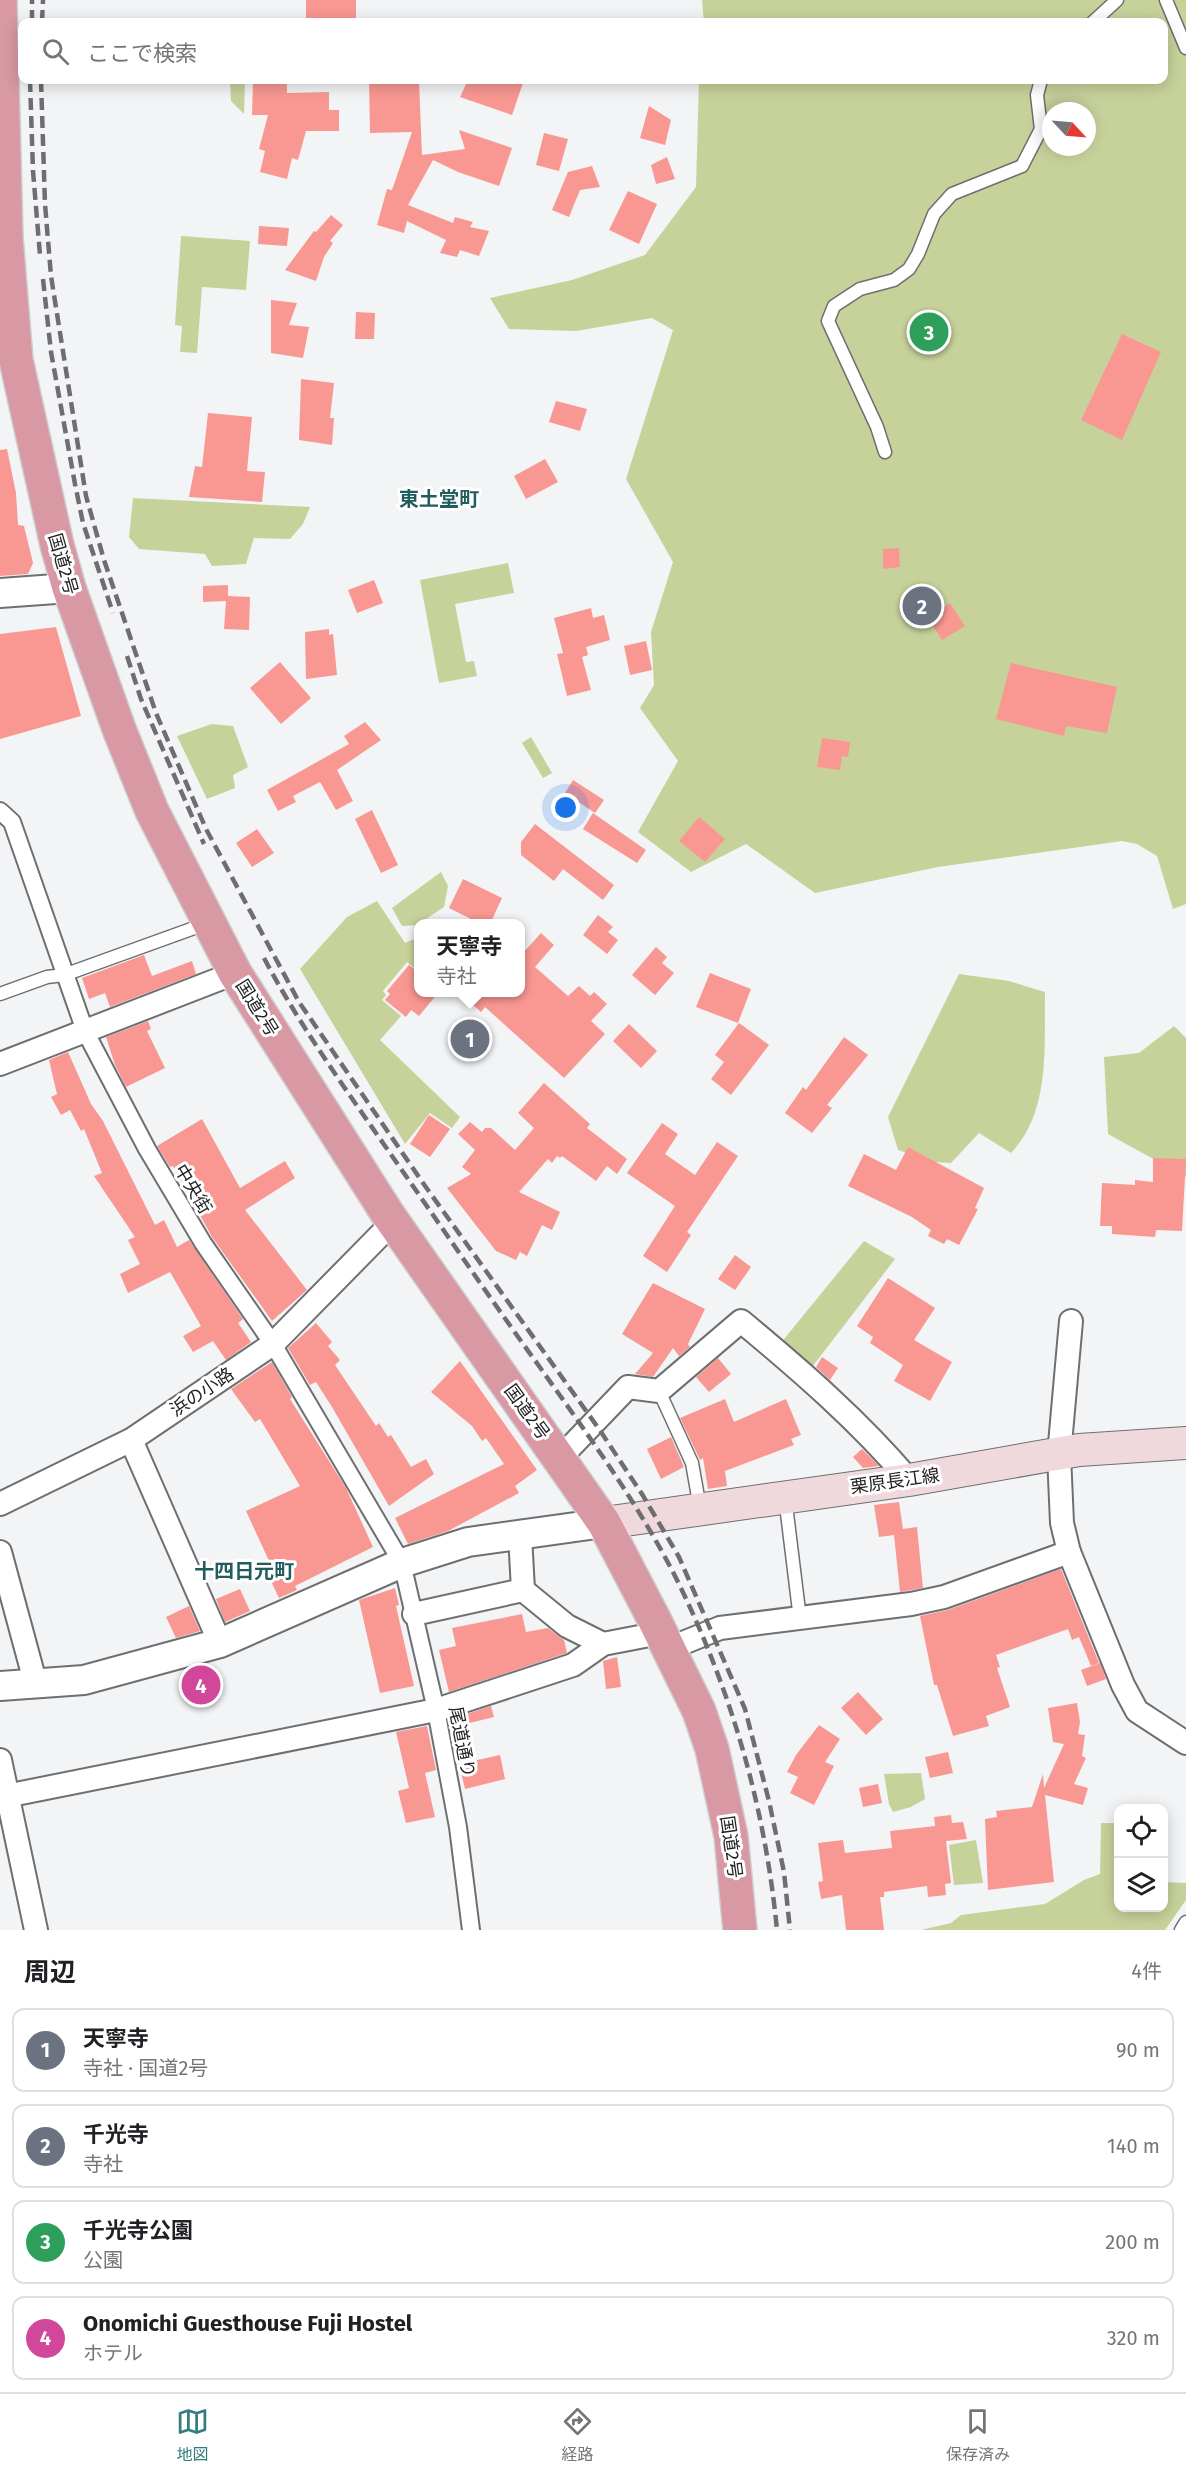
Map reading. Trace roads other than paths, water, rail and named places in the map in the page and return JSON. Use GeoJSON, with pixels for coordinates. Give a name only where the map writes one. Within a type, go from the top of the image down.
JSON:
{"type":"FeatureCollection","features":[{"type":"Feature","properties":{"kind":"highway","name":"国道2号"},"geometry":{"type":"LineString","coordinates":[[0,0],[8,359],[69,588],[119,729],[152,811],[235,973],[347,1154],[604,1523],[699,1711],[720,1782],[731,1836],[740,1930]]}},
{"type":"Feature","properties":{"kind":"main road","name":"栗原長江線"},"geometry":{"type":"LineString","coordinates":[[604,1523],[909,1480],[1078,1450],[1186,1443]]}},
{"type":"Feature","properties":{"kind":"street"},"geometry":{"type":"LineString","coordinates":[[0,593],[69,588]]}},
{"type":"Feature","properties":{"kind":"street","name":"中央街"},"geometry":{"type":"LineString","coordinates":[[0,811],[12,822],[85,1031],[147,1149],[203,1244],[273,1344],[402,1563]]}},
{"type":"Feature","properties":{"kind":"street"},"geometry":{"type":"LineString","coordinates":[[0,1064],[235,973]]}},
{"type":"Feature","properties":{"kind":"street","name":"浜の小路"},"geometry":{"type":"LineString","coordinates":[[0,1504],[131,1440],[273,1344],[393,1222]]}},
{"type":"Feature","properties":{"kind":"street"},"geometry":{"type":"LineString","coordinates":[[560,1458],[628,1387],[659,1391],[741,1321],[802,1371],[881,1447],[909,1480]]}},
{"type":"Feature","properties":{"kind":"street"},"geometry":{"type":"LineString","coordinates":[[1071,1321],[1059,1455],[1062,1522],[1069,1552],[1123,1685],[1137,1711],[1186,1743]]}},
{"type":"Feature","properties":{"kind":"street"},"geometry":{"type":"LineString","coordinates":[[131,1440],[220,1643]]}},
{"type":"Feature","properties":{"kind":"street"},"geometry":{"type":"LineString","coordinates":[[0,1686],[84,1680],[220,1643],[402,1563],[468,1542],[604,1523]]}},
{"type":"Feature","properties":{"kind":"street"},"geometry":{"type":"LineString","coordinates":[[520,1535],[523,1590],[567,1626],[603,1644],[664,1640],[720,1628],[800,1619],[944,1597],[1069,1552]]}},
{"type":"Feature","properties":{"kind":"street"},"geometry":{"type":"LineString","coordinates":[[0,1552],[36,1684]]}},
{"type":"Feature","properties":{"kind":"street","name":"尾道通り"},"geometry":{"type":"LineString","coordinates":[[402,1563],[436,1710],[458,1827],[471,1930]]}},
{"type":"Feature","properties":{"kind":"street"},"geometry":{"type":"LineString","coordinates":[[414,1614],[523,1590]]}},
{"type":"Feature","properties":{"kind":"street"},"geometry":{"type":"LineString","coordinates":[[6,1796],[436,1710],[573,1665],[603,1644]]}},
{"type":"Feature","properties":{"kind":"street"},"geometry":{"type":"LineString","coordinates":[[0,1760],[36,1930]]}},
{"type":"Feature","properties":{"kind":"lane"},"geometry":{"type":"LineString","coordinates":[[1097,18],[1117,0]]}},
{"type":"Feature","properties":{"kind":"lane"},"geometry":{"type":"LineString","coordinates":[[1166,0],[1186,48]]}},
{"type":"Feature","properties":{"kind":"lane"},"geometry":{"type":"LineString","coordinates":[[885,452],[873,417],[828,321],[834,306],[860,289],[894,280],[909,269],[934,214],[952,194],[1022,166],[1041,129],[1037,95],[1040,84]]}},
{"type":"Feature","properties":{"kind":"lane"},"geometry":{"type":"LineString","coordinates":[[0,993],[46,977],[64,975],[209,923]]}},
{"type":"Feature","properties":{"kind":"lane"},"geometry":{"type":"LineString","coordinates":[[659,1391],[692,1463],[700,1509]]}},
{"type":"Feature","properties":{"kind":"lane"},"geometry":{"type":"LineString","coordinates":[[785,1496],[800,1619]]}},
{"type":"Feature","properties":{"kind":"lane"},"geometry":{"type":"LineString","coordinates":[[1181,1930],[1186,1922]]}},
{"type":"Feature","properties":{"kind":"railway"},"geometry":{"type":"LineString","coordinates":[[32,0],[32,18]]}},
{"type":"Feature","properties":{"kind":"railway"},"geometry":{"type":"LineString","coordinates":[[42,18],[43,0]]}},
{"type":"Feature","properties":{"kind":"railway"},"geometry":{"type":"LineString","coordinates":[[30,84],[33,171],[40,255]]}},
{"type":"Feature","properties":{"kind":"railway"},"geometry":{"type":"LineString","coordinates":[[41,84],[45,204],[51,276],[86,496],[104,560],[156,713],[206,829],[299,1002],[423,1183],[599,1429],[642,1494],[679,1557],[745,1709],[769,1801],[784,1872],[790,1930]]}},
{"type":"Feature","properties":{"kind":"railway"},"geometry":{"type":"LineString","coordinates":[[43,279],[51,352],[83,523],[113,613]]}},
{"type":"Feature","properties":{"kind":"railway"},"geometry":{"type":"LineString","coordinates":[[127,656],[141,699],[204,844]]}},
{"type":"Feature","properties":{"kind":"railway"},"geometry":{"type":"LineString","coordinates":[[264,958],[293,1009],[341,1083],[612,1470],[676,1578],[713,1662],[743,1749],[764,1838],[777,1930]]}},
{"type":"Feature","properties":{"kind":"place","name":"千光寺公園"},"geometry":{"type":"Point","coordinates":[929,332]}},
{"type":"Feature","properties":{"kind":"place","name":"千光寺"},"geometry":{"type":"Point","coordinates":[922,606]}},
{"type":"Feature","properties":{"kind":"place","name":"天寧寺"},"geometry":{"type":"Point","coordinates":[470,1039]}},
{"type":"Feature","properties":{"kind":"place","name":"Onomichi Guesthouse Fuji Hostel"},"geometry":{"type":"Point","coordinates":[201,1685]}},
{"type":"Feature","properties":{"kind":"district","name":"東土堂町"},"geometry":{"type":"Point","coordinates":[439,499]}},
{"type":"Feature","properties":{"kind":"district","name":"十四日元町"},"geometry":{"type":"Point","coordinates":[244,1571]}}]}
